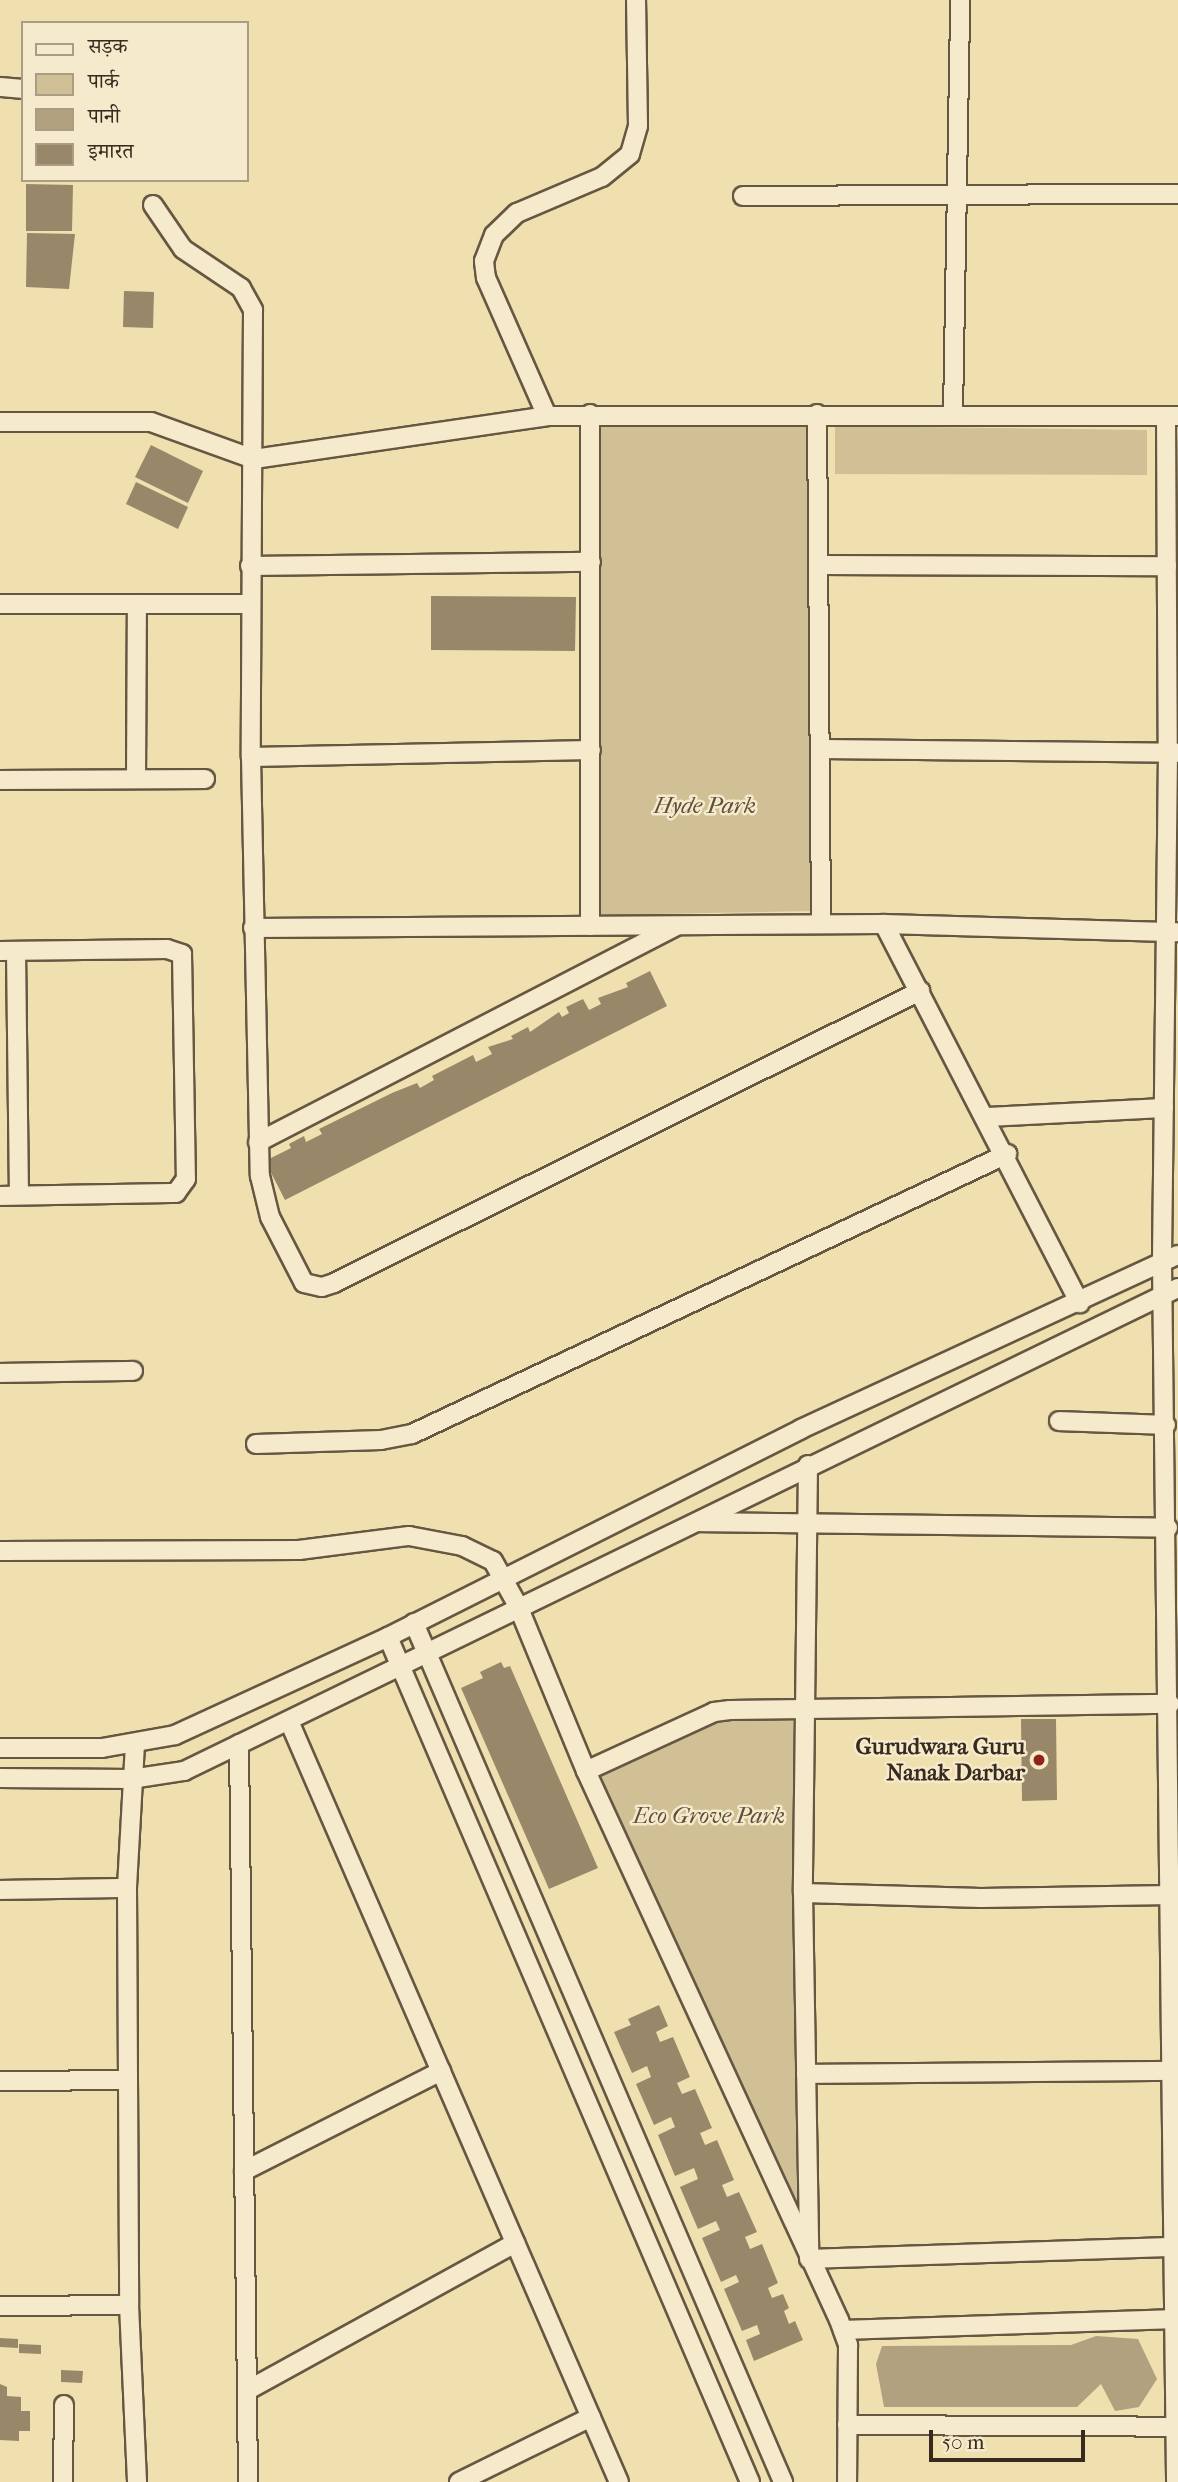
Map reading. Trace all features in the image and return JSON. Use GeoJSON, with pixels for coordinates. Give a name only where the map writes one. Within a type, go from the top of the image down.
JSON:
{"type":"FeatureCollection","features":[{"type":"Feature","properties":{"kind":"street"},"geometry":{"type":"LineString","coordinates":[[547,416],[486,278],[484,261],[494,234],[517,213],[602,177],[630,154],[638,126],[636,0]]}},
{"type":"Feature","properties":{"kind":"street"},"geometry":{"type":"LineString","coordinates":[[953,414],[960,0]]}},
{"type":"Feature","properties":{"kind":"street"},"geometry":{"type":"LineString","coordinates":[[0,87],[21,89]]}},
{"type":"Feature","properties":{"kind":"street"},"geometry":{"type":"LineString","coordinates":[[743,196],[1178,194]]}},
{"type":"Feature","properties":{"kind":"street"},"geometry":{"type":"LineString","coordinates":[[153,205],[183,248],[250,298],[255,323],[250,604],[258,1142],[260,1176],[270,1217],[304,1283],[322,1287],[920,991]]}},
{"type":"Feature","properties":{"kind":"street"},"geometry":{"type":"LineString","coordinates":[[590,414],[590,926]]}},
{"type":"Feature","properties":{"kind":"street"},"geometry":{"type":"LineString","coordinates":[[817,414],[821,924]]}},
{"type":"Feature","properties":{"kind":"street"},"geometry":{"type":"LineString","coordinates":[[0,422],[151,422],[254,459],[547,416],[1172,416],[1167,566],[1173,753],[1172,932],[1164,1108],[1170,1259],[1166,1424],[1177,2482]]}},
{"type":"Feature","properties":{"kind":"street"},"geometry":{"type":"LineString","coordinates":[[250,566],[591,562]]}},
{"type":"Feature","properties":{"kind":"street"},"geometry":{"type":"LineString","coordinates":[[820,565],[1167,566]]}},
{"type":"Feature","properties":{"kind":"street"},"geometry":{"type":"LineString","coordinates":[[0,604],[250,604]]}},
{"type":"Feature","properties":{"kind":"street"},"geometry":{"type":"LineString","coordinates":[[136,779],[138,604]]}},
{"type":"Feature","properties":{"kind":"street"},"geometry":{"type":"LineString","coordinates":[[821,749],[1173,753]]}},
{"type":"Feature","properties":{"kind":"street"},"geometry":{"type":"LineString","coordinates":[[251,757],[591,750]]}},
{"type":"Feature","properties":{"kind":"street"},"geometry":{"type":"LineString","coordinates":[[0,780],[205,779]]}},
{"type":"Feature","properties":{"kind":"street"},"geometry":{"type":"LineString","coordinates":[[253,928],[884,923],[1172,932]]}},
{"type":"Feature","properties":{"kind":"street"},"geometry":{"type":"LineString","coordinates":[[884,923],[1007,1154],[1080,1303]]}},
{"type":"Feature","properties":{"kind":"street"},"geometry":{"type":"LineString","coordinates":[[258,1142],[679,926]]}},
{"type":"Feature","properties":{"kind":"street"},"geometry":{"type":"LineString","coordinates":[[0,1196],[181,1191],[186,1179],[186,969],[182,954],[167,949],[8,951],[19,1195]]}},
{"type":"Feature","properties":{"kind":"street"},"geometry":{"type":"LineString","coordinates":[[987,1117],[1164,1108]]}},
{"type":"Feature","properties":{"kind":"street"},"geometry":{"type":"LineString","coordinates":[[256,1444],[402,1438],[1007,1154]]}},
{"type":"Feature","properties":{"kind":"street"},"geometry":{"type":"LineString","coordinates":[[0,1748],[135,1744],[175,1735],[388,1637],[503,1576],[802,1429],[1080,1303],[1170,1259]]}},
{"type":"Feature","properties":{"kind":"street"},"geometry":{"type":"LineString","coordinates":[[0,1778],[131,1779],[184,1771],[401,1667],[518,1606],[1170,1291]]}},
{"type":"Feature","properties":{"kind":"street"},"geometry":{"type":"LineString","coordinates":[[0,1373],[133,1371]]}},
{"type":"Feature","properties":{"kind":"street"},"geometry":{"type":"LineString","coordinates":[[1059,1421],[1166,1424]]}},
{"type":"Feature","properties":{"kind":"street"},"geometry":{"type":"LineString","coordinates":[[808,1465],[803,1710],[803,1893],[809,2259]]}},
{"type":"Feature","properties":{"kind":"street"},"geometry":{"type":"LineString","coordinates":[[696,1522],[1168,1528]]}},
{"type":"Feature","properties":{"kind":"street"},"geometry":{"type":"LineString","coordinates":[[0,1551],[299,1550],[409,1536],[487,1555],[503,1576],[518,1606],[586,1771],[843,2330],[848,2345],[847,2482]]}},
{"type":"Feature","properties":{"kind":"street"},"geometry":{"type":"LineString","coordinates":[[414,1623],[429,1652],[783,2482]]}},
{"type":"Feature","properties":{"kind":"street"},"geometry":{"type":"LineString","coordinates":[[388,1637],[750,2482]]}},
{"type":"Feature","properties":{"kind":"street"},"geometry":{"type":"LineString","coordinates":[[586,1771],[714,1712],[1170,1704]]}},
{"type":"Feature","properties":{"kind":"street"},"geometry":{"type":"LineString","coordinates":[[289,1721],[619,2482]]}},
{"type":"Feature","properties":{"kind":"street"},"geometry":{"type":"LineString","coordinates":[[135,1744],[127,1888],[129,2305],[137,2482]]}},
{"type":"Feature","properties":{"kind":"street"},"geometry":{"type":"LineString","coordinates":[[239,1744],[248,2482]]}},
{"type":"Feature","properties":{"kind":"street"},"geometry":{"type":"LineString","coordinates":[[0,1890],[127,1888]]}},
{"type":"Feature","properties":{"kind":"street"},"geometry":{"type":"LineString","coordinates":[[803,1893],[981,1898],[1172,1895]]}},
{"type":"Feature","properties":{"kind":"street"},"geometry":{"type":"LineString","coordinates":[[244,2171],[441,2071]]}},
{"type":"Feature","properties":{"kind":"street"},"geometry":{"type":"LineString","coordinates":[[806,2074],[1174,2071]]}},
{"type":"Feature","properties":{"kind":"street"},"geometry":{"type":"LineString","coordinates":[[0,2081],[128,2080]]}},
{"type":"Feature","properties":{"kind":"street"},"geometry":{"type":"LineString","coordinates":[[248,2390],[515,2243]]}},
{"type":"Feature","properties":{"kind":"street"},"geometry":{"type":"LineString","coordinates":[[809,2259],[1175,2246]]}},
{"type":"Feature","properties":{"kind":"street"},"geometry":{"type":"LineString","coordinates":[[0,2306],[129,2305]]}},
{"type":"Feature","properties":{"kind":"street"},"geometry":{"type":"LineString","coordinates":[[843,2330],[1176,2319]]}},
{"type":"Feature","properties":{"kind":"street"},"geometry":{"type":"LineString","coordinates":[[63,2482],[64,2405]]}},
{"type":"Feature","properties":{"kind":"street"},"geometry":{"type":"LineString","coordinates":[[459,2482],[591,2417]]}},
{"type":"Feature","properties":{"kind":"street"},"geometry":{"type":"LineString","coordinates":[[847,2425],[1176,2427]]}},
{"type":"Feature","properties":{"kind":"green space","name":"Hyde Park"},"geometry":{"type":"Polygon","coordinates":[[[600,420],[810,421],[814,911],[599,915],[600,420]]]}},
{"type":"Feature","properties":{"kind":"green space"},"geometry":{"type":"Polygon","coordinates":[[[835,426],[1147,430],[1147,475],[835,474],[835,426]]]}},
{"type":"Feature","properties":{"kind":"green space","name":"Eco Grove Park"},"geometry":{"type":"Polygon","coordinates":[[[794,1717],[803,2230],[593,1772],[719,1718],[794,1717]]]}},
{"type":"Feature","properties":{"kind":"water"},"geometry":{"type":"Polygon","coordinates":[[[1096,2336],[1138,2339],[1157,2379],[1139,2407],[1115,2411],[1101,2384],[1077,2407],[884,2407],[876,2364],[882,2346],[1071,2345],[1096,2336]]]}},
{"type":"Feature","properties":{"kind":"building"},"geometry":{"type":"Polygon","coordinates":[[[26,184],[73,185],[72,231],[26,231],[26,184]]]}},
{"type":"Feature","properties":{"kind":"building"},"geometry":{"type":"Polygon","coordinates":[[[27,233],[75,234],[69,289],[26,287],[27,233]]]}},
{"type":"Feature","properties":{"kind":"building"},"geometry":{"type":"Polygon","coordinates":[[[124,291],[154,292],[153,328],[123,327],[124,291]]]}},
{"type":"Feature","properties":{"kind":"building"},"geometry":{"type":"Polygon","coordinates":[[[151,445],[203,471],[188,503],[135,477],[151,445]]]}},
{"type":"Feature","properties":{"kind":"building"},"geometry":{"type":"Polygon","coordinates":[[[136,482],[188,507],[178,529],[126,504],[136,482]]]}},
{"type":"Feature","properties":{"kind":"building"},"geometry":{"type":"Polygon","coordinates":[[[431,596],[576,597],[575,651],[431,650],[431,596]]]}},
{"type":"Feature","properties":{"kind":"building"},"geometry":{"type":"Polygon","coordinates":[[[650,971],[667,1006],[285,1200],[265,1161],[291,1148],[289,1144],[304,1136],[306,1142],[322,1134],[319,1129],[392,1093],[417,1083],[420,1088],[434,1080],[432,1076],[473,1055],[476,1062],[492,1054],[488,1047],[513,1039],[511,1036],[528,1027],[530,1032],[559,1012],[562,1017],[569,1013],[566,1007],[583,999],[589,1010],[601,1004],[598,998],[628,987],[626,983],[650,971]]]}},
{"type":"Feature","properties":{"kind":"building"},"geometry":{"type":"Polygon","coordinates":[[[501,1662],[504,1668],[510,1666],[598,1868],[549,1889],[461,1688],[483,1678],[480,1672],[501,1662]]]}},
{"type":"Feature","properties":{"kind":"building","name":"Gurudwara Guru Nanak Darbar"},"geometry":{"type":"Polygon","coordinates":[[[1021,1719],[1056,1719],[1057,1800],[1022,1801],[1021,1719]]]}},
{"type":"Feature","properties":{"kind":"building"},"geometry":{"type":"Polygon","coordinates":[[[659,2005],[668,2026],[656,2032],[660,2042],[673,2037],[690,2077],[677,2083],[682,2094],[695,2089],[712,2128],[700,2133],[705,2145],[717,2140],[734,2180],[722,2185],[727,2197],[739,2192],[757,2232],[745,2237],[750,2249],[762,2244],[778,2283],[768,2288],[772,2298],[783,2294],[789,2308],[784,2311],[789,2324],[795,2321],[803,2340],[754,2361],[746,2340],[760,2334],[757,2325],[742,2331],[724,2289],[739,2282],[736,2275],[721,2282],[702,2238],[720,2230],[716,2221],[698,2229],[680,2187],[698,2179],[694,2168],[675,2176],[658,2135],[675,2127],[671,2117],[654,2125],[636,2084],[651,2077],[647,2066],[632,2073],[614,2032],[631,2025],[628,2019],[659,2005]]]}},
{"type":"Feature","properties":{"kind":"building"},"geometry":{"type":"Polygon","coordinates":[[[0,2338],[18,2339],[18,2348],[0,2347],[0,2338]]]}},
{"type":"Feature","properties":{"kind":"building"},"geometry":{"type":"Polygon","coordinates":[[[19,2344],[41,2345],[41,2354],[19,2353],[19,2344]]]}},
{"type":"Feature","properties":{"kind":"building"},"geometry":{"type":"Polygon","coordinates":[[[61,2370],[83,2371],[82,2383],[61,2382],[61,2370]]]}},
{"type":"Feature","properties":{"kind":"building"},"geometry":{"type":"Polygon","coordinates":[[[0,2384],[7,2387],[7,2396],[21,2397],[21,2411],[30,2411],[30,2431],[19,2431],[19,2441],[0,2440],[0,2384]]]}},
{"type":"Feature","properties":{"kind":"place","name":"Gurudwara Guru Nanak Darbar"},"geometry":{"type":"Point","coordinates":[1039,1760]}}]}
